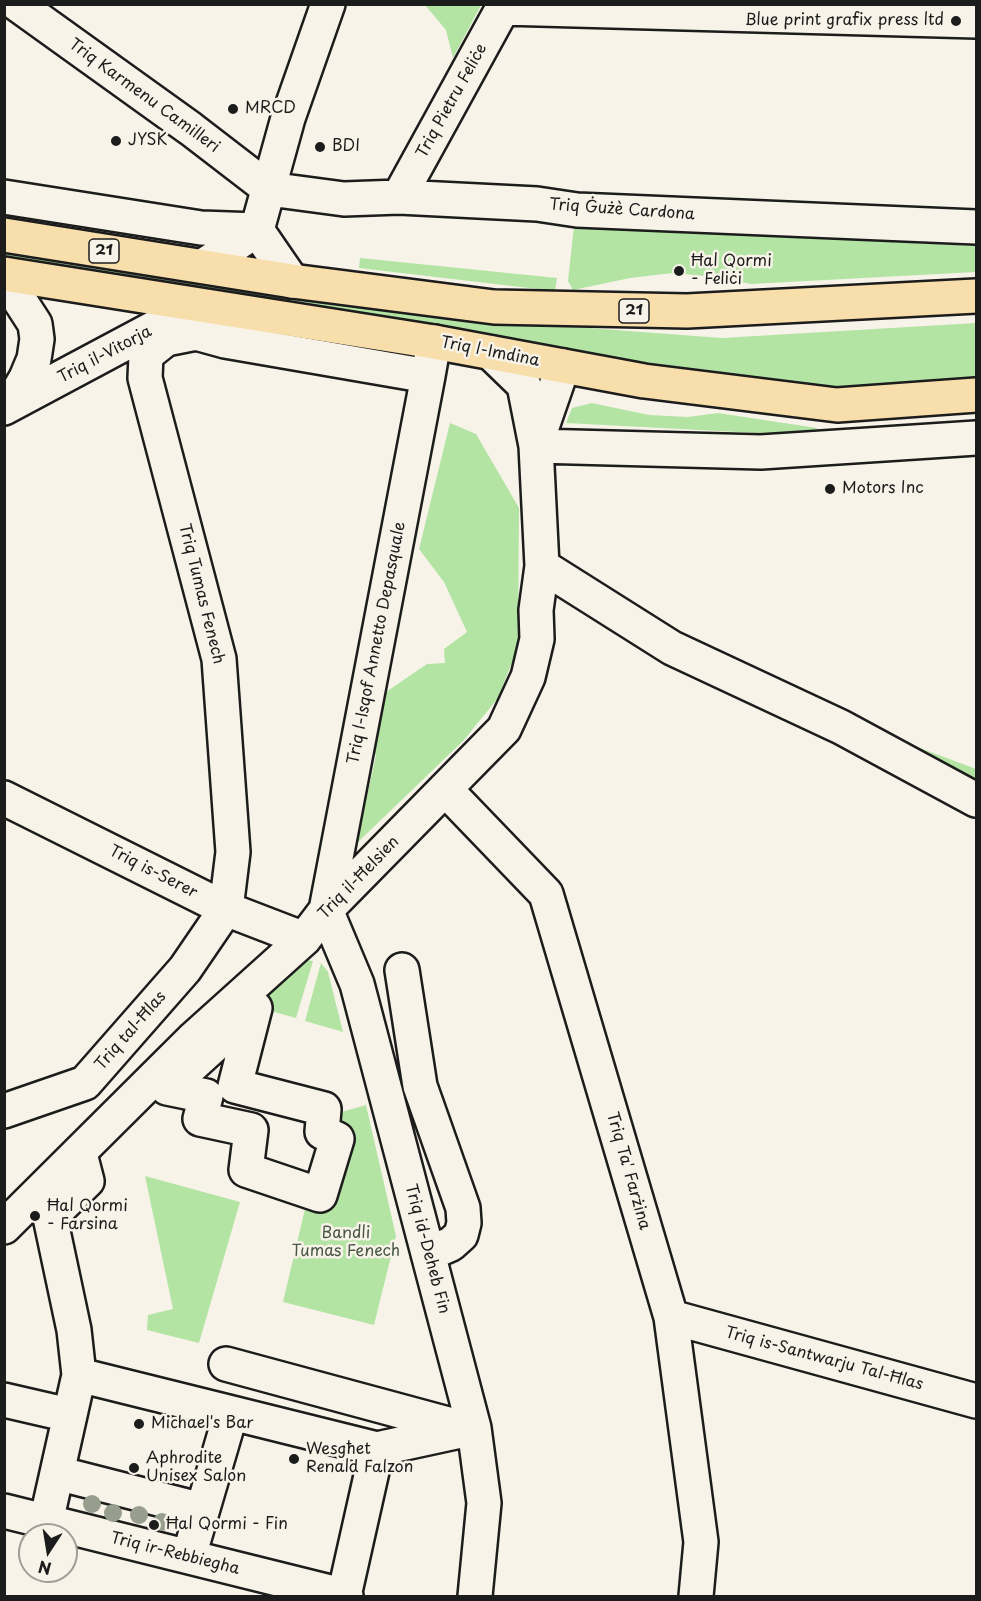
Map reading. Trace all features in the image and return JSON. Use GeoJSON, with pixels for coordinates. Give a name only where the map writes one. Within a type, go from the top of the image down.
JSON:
{"type":"FeatureCollection","features":[{"type":"Feature","properties":{"kind":"highway","name":"21"},"geometry":{"type":"LineString","coordinates":[[4,235],[292,281],[494,307],[687,311],[976,296]]}},
{"type":"Feature","properties":{"kind":"highway","name":"Triq l-Imdina"},"geometry":{"type":"LineString","coordinates":[[4,275],[434,342],[644,381],[837,405],[976,395]]}},
{"type":"Feature","properties":{"kind":"street","name":"Triq Karmenu Camilleri"},"geometry":{"type":"LineString","coordinates":[[17,4],[191,129],[269,189]]}},
{"type":"Feature","properties":{"kind":"street"},"geometry":{"type":"LineString","coordinates":[[203,266],[258,230],[288,118],[328,4]]}},
{"type":"Feature","properties":{"kind":"street"},"geometry":{"type":"LineString","coordinates":[[504,6],[976,21]]}},
{"type":"Feature","properties":{"kind":"street","name":"Triq Pietru Feliċe"},"geometry":{"type":"LineString","coordinates":[[399,197],[504,6]]}},
{"type":"Feature","properties":{"kind":"street","name":"Triq Ġużè Cardona"},"geometry":{"type":"LineString","coordinates":[[269,189],[344,199],[399,197],[537,204],[578,210],[976,227]]}},
{"type":"Feature","properties":{"kind":"street"},"geometry":{"type":"LineString","coordinates":[[4,197],[201,228],[258,230]]}},
{"type":"Feature","properties":{"kind":"street"},"geometry":{"type":"LineString","coordinates":[[258,230],[292,281]]}},
{"type":"Feature","properties":{"kind":"street","name":"Triq il-Vitorja"},"geometry":{"type":"LineString","coordinates":[[4,275],[35,324],[38,339],[34,359],[8,406]]}},
{"type":"Feature","properties":{"kind":"street","name":"Triq il-Vitorja"},"geometry":{"type":"LineString","coordinates":[[8,406],[198,305]]}},
{"type":"Feature","properties":{"kind":"street","name":"Triq Tumas Fenech"},"geometry":{"type":"LineString","coordinates":[[226,909],[233,852],[219,659],[145,378],[146,355],[166,339],[196,333],[225,341],[429,376]]}},
{"type":"Feature","properties":{"kind":"street","name":"Triq l-Isqof Annetto Depasquale"},"geometry":{"type":"LineString","coordinates":[[326,910],[434,342]]}},
{"type":"Feature","properties":{"kind":"street","name":"Triq il-Ħelsien"},"geometry":{"type":"LineString","coordinates":[[4,1227],[201,1044],[304,939],[326,910],[504,729],[528,677],[537,639],[536,610],[542,566],[536,446],[524,385],[491,353]]}},
{"type":"Feature","properties":{"kind":"street","name":"Triq il-Ħelsien"},"geometry":{"type":"LineString","coordinates":[[536,446],[563,366]]}},
{"type":"Feature","properties":{"kind":"street"},"geometry":{"type":"LineString","coordinates":[[536,446],[761,452],[976,438]]}},
{"type":"Feature","properties":{"kind":"street"},"geometry":{"type":"LineString","coordinates":[[542,566],[672,648],[841,727],[976,800]]}},
{"type":"Feature","properties":{"kind":"street","name":"Triq Ta' Farżina"},"geometry":{"type":"LineString","coordinates":[[446,789],[546,894],[671,1317],[701,1542],[696,1596]]}},
{"type":"Feature","properties":{"kind":"street","name":"Triq is-Serer"},"geometry":{"type":"LineString","coordinates":[[4,798],[226,909],[304,939]]}},
{"type":"Feature","properties":{"kind":"street","name":"Triq tal-Ħlas"},"geometry":{"type":"LineString","coordinates":[[4,1111],[85,1083],[184,969],[226,909]]}},
{"type":"Feature","properties":{"kind":"street","name":"Triq id-Deheb Fin"},"geometry":{"type":"LineString","coordinates":[[326,910],[357,984],[428,1254],[470,1429],[484,1503],[475,1596]]}},
{"type":"Feature","properties":{"kind":"street"},"geometry":{"type":"LineString","coordinates":[[402,970],[420,1086],[463,1208],[464,1223],[461,1235],[451,1244],[428,1254]]}},
{"type":"Feature","properties":{"kind":"street"},"geometry":{"type":"LineString","coordinates":[[255,1008],[235,1086],[324,1109],[322,1132],[337,1139],[320,1195],[246,1170],[251,1130],[200,1119],[206,1096],[167,1088],[201,1044],[255,1008]]}},
{"type":"Feature","properties":{"kind":"street"},"geometry":{"type":"LineString","coordinates":[[46,1522],[80,1375],[74,1329],[50,1217],[87,1181],[80,1154]]}},
{"type":"Feature","properties":{"kind":"street","name":"Triq is-Santwarju Tal-Ħlas"},"geometry":{"type":"LineString","coordinates":[[671,1317],[976,1401]]}},
{"type":"Feature","properties":{"kind":"street"},"geometry":{"type":"LineString","coordinates":[[226,1364],[470,1429]]}},
{"type":"Feature","properties":{"kind":"street"},"geometry":{"type":"LineString","coordinates":[[80,1375],[376,1449],[470,1429]]}},
{"type":"Feature","properties":{"kind":"street"},"geometry":{"type":"LineString","coordinates":[[4,1400],[69,1415]]}},
{"type":"Feature","properties":{"kind":"street"},"geometry":{"type":"LineString","coordinates":[[189,1556],[231,1413]]}},
{"type":"Feature","properties":{"kind":"street"},"geometry":{"type":"LineString","coordinates":[[345,1596],[376,1449]]}},
{"type":"Feature","properties":{"kind":"street"},"geometry":{"type":"LineString","coordinates":[[57,1473],[202,1510]]}},
{"type":"Feature","properties":{"kind":"street","name":"Triq ir-Rebbiegha"},"geometry":{"type":"LineString","coordinates":[[4,1511],[189,1556],[245,1584],[345,1596]]}},
{"type":"Feature","properties":{"kind":"green space"},"geometry":{"type":"Polygon","coordinates":[[[425,5],[481,5],[453,58],[446,30],[425,5]]]}},
{"type":"Feature","properties":{"kind":"green space"},"geometry":{"type":"Polygon","coordinates":[[[574,226],[976,246],[976,272],[751,284],[716,277],[673,273],[630,278],[573,290],[568,281],[574,226]]]}},
{"type":"Feature","properties":{"kind":"green space"},"geometry":{"type":"Polygon","coordinates":[[[4,252],[494,321],[722,338],[976,323],[976,380],[860,388],[797,385],[488,340],[5,263],[4,252]]]}},
{"type":"Feature","properties":{"kind":"green space"},"geometry":{"type":"Polygon","coordinates":[[[360,258],[557,278],[555,291],[359,268],[360,258]]]}},
{"type":"Feature","properties":{"kind":"green space"},"geometry":{"type":"Polygon","coordinates":[[[592,403],[649,415],[688,417],[718,413],[817,428],[814,436],[566,423],[572,408],[592,403]]]}},
{"type":"Feature","properties":{"kind":"green space"},"geometry":{"type":"Polygon","coordinates":[[[450,423],[476,434],[519,508],[518,647],[498,698],[464,740],[357,843],[376,755],[371,753],[383,694],[427,664],[445,663],[444,649],[467,632],[444,582],[419,549],[450,423]]]}},
{"type":"Feature","properties":{"kind":"green space"},"geometry":{"type":"Polygon","coordinates":[[[904,742],[976,769],[976,788],[904,742]]]}},
{"type":"Feature","properties":{"kind":"green space"},"geometry":{"type":"Polygon","coordinates":[[[306,960],[313,961],[296,1018],[249,1005],[306,960]]]}},
{"type":"Feature","properties":{"kind":"green space"},"geometry":{"type":"Polygon","coordinates":[[[321,963],[328,972],[343,1032],[305,1021],[321,963]]]}},
{"type":"Feature","properties":{"kind":"green space","name":"Bandli Tumas Fenech"},"geometry":{"type":"Polygon","coordinates":[[[366,1105],[396,1236],[374,1325],[283,1302],[327,1116],[366,1105]]]}},
{"type":"Feature","properties":{"kind":"green space"},"geometry":{"type":"Polygon","coordinates":[[[145,1176],[240,1202],[199,1343],[147,1330],[148,1315],[173,1309],[145,1176]]]}},
{"type":"Feature","properties":{"kind":"place","name":"Blue print grafix press ltd"},"geometry":{"type":"Point","coordinates":[956,21]}},
{"type":"Feature","properties":{"kind":"place","name":"MRCD"},"geometry":{"type":"Point","coordinates":[233,109]}},
{"type":"Feature","properties":{"kind":"place","name":"JYSK"},"geometry":{"type":"Point","coordinates":[116,141]}},
{"type":"Feature","properties":{"kind":"place","name":"BDI"},"geometry":{"type":"Point","coordinates":[320,147]}},
{"type":"Feature","properties":{"kind":"place","name":"Ħal Qormi - Feliċi"},"geometry":{"type":"Point","coordinates":[679,271]}},
{"type":"Feature","properties":{"kind":"place","name":"Motors Inc"},"geometry":{"type":"Point","coordinates":[830,489]}},
{"type":"Feature","properties":{"kind":"place","name":"Ħal Qormi - Farsina"},"geometry":{"type":"Point","coordinates":[35,1216]}},
{"type":"Feature","properties":{"kind":"place","name":"Michael's Bar"},"geometry":{"type":"Point","coordinates":[139,1424]}},
{"type":"Feature","properties":{"kind":"place","name":"Wesgħet Renald Falzon"},"geometry":{"type":"Point","coordinates":[294,1459]}},
{"type":"Feature","properties":{"kind":"place","name":"Aphrodite Unisex Salon"},"geometry":{"type":"Point","coordinates":[134,1468]}},
{"type":"Feature","properties":{"kind":"place","name":"Ħal Qormi - Fin"},"geometry":{"type":"Point","coordinates":[154,1525]}}]}
